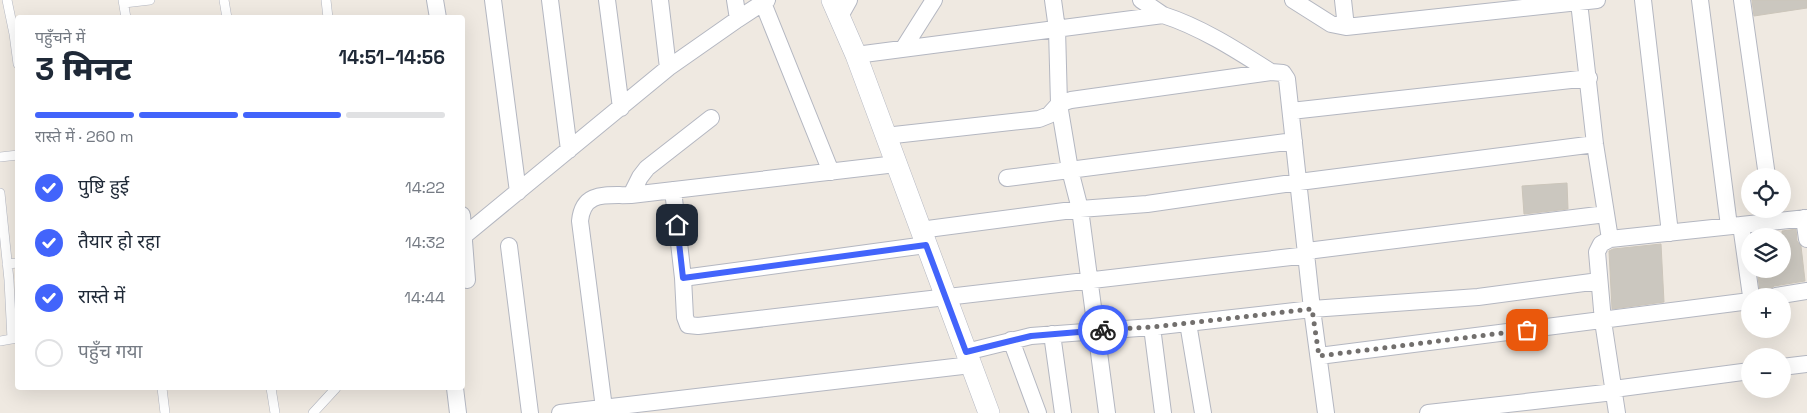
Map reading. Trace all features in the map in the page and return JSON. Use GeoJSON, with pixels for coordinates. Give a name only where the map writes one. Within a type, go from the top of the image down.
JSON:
{"type":"FeatureCollection","features":[{"type":"Feature","properties":{"kind":"street"},"geometry":{"type":"LineString","coordinates":[[435,0],[438,15]]}},
{"type":"Feature","properties":{"kind":"street"},"geometry":{"type":"LineString","coordinates":[[493,0],[518,192]]}},
{"type":"Feature","properties":{"kind":"street"},"geometry":{"type":"LineString","coordinates":[[550,0],[569,150]]}},
{"type":"Feature","properties":{"kind":"street"},"geometry":{"type":"LineString","coordinates":[[607,0],[620,108]]}},
{"type":"Feature","properties":{"kind":"street"},"geometry":{"type":"LineString","coordinates":[[660,0],[668,68]]}},
{"type":"Feature","properties":{"kind":"street"},"geometry":{"type":"LineString","coordinates":[[735,0],[738,19]]}},
{"type":"Feature","properties":{"kind":"street"},"geometry":{"type":"LineString","coordinates":[[903,49],[934,0]]}},
{"type":"Feature","properties":{"kind":"street"},"geometry":{"type":"LineString","coordinates":[[1052,0],[1057,29],[1059,104],[1070,170],[1080,209],[1107,413]]}},
{"type":"Feature","properties":{"kind":"street"},"geometry":{"type":"LineString","coordinates":[[1141,0],[1163,16]]}},
{"type":"Feature","properties":{"kind":"street"},"geometry":{"type":"LineString","coordinates":[[1293,0],[1331,24],[1346,27],[1597,0]]}},
{"type":"Feature","properties":{"kind":"street"},"geometry":{"type":"LineString","coordinates":[[1343,0],[1346,27]]}},
{"type":"Feature","properties":{"kind":"street"},"geometry":{"type":"LineString","coordinates":[[1643,0],[1670,233]]}},
{"type":"Feature","properties":{"kind":"street"},"geometry":{"type":"LineString","coordinates":[[1700,0],[1735,226],[1749,288]]}},
{"type":"Feature","properties":{"kind":"street"},"geometry":{"type":"LineString","coordinates":[[1742,0],[1767,168]]}},
{"type":"Feature","properties":{"kind":"street"},"geometry":{"type":"LineString","coordinates":[[467,280],[465,235],[668,68],[765,2],[831,172]]}},
{"type":"Feature","properties":{"kind":"street"},"geometry":{"type":"LineString","coordinates":[[1579,2],[1595,144],[1610,239]]}},
{"type":"Feature","properties":{"kind":"street"},"geometry":{"type":"LineString","coordinates":[[840,5],[885,136],[989,413]]}},
{"type":"Feature","properties":{"kind":"street"},"geometry":{"type":"LineString","coordinates":[[856,56],[1163,16],[1176,19],[1210,36],[1272,72]]}},
{"type":"Feature","properties":{"kind":"street"},"geometry":{"type":"LineString","coordinates":[[885,136],[1039,119],[1049,115],[1059,104],[1090,97],[1272,72],[1283,73],[1287,79],[1312,309],[1326,413]]}},
{"type":"Feature","properties":{"kind":"street"},"geometry":{"type":"LineString","coordinates":[[1291,111],[1589,78]]}},
{"type":"Feature","properties":{"kind":"street"},"geometry":{"type":"LineString","coordinates":[[631,195],[647,168],[712,118]]}},
{"type":"Feature","properties":{"kind":"street"},"geometry":{"type":"LineString","coordinates":[[1007,178],[1294,141]]}},
{"type":"Feature","properties":{"kind":"street"},"geometry":{"type":"LineString","coordinates":[[683,278],[923,238],[1080,209],[1146,204],[1299,182],[1595,144]]}},
{"type":"Feature","properties":{"kind":"street"},"geometry":{"type":"LineString","coordinates":[[604,408],[580,221],[581,210],[587,201],[596,197],[631,195],[896,164]]}},
{"type":"Feature","properties":{"kind":"street"},"geometry":{"type":"LineString","coordinates":[[673,190],[683,278],[685,317],[688,325],[698,326],[1089,281],[1606,214]]}},
{"type":"Feature","properties":{"kind":"street"},"geometry":{"type":"LineString","coordinates":[[1791,217],[1806,218],[1807,239]]}},
{"type":"Feature","properties":{"kind":"street"},"geometry":{"type":"LineString","coordinates":[[1616,413],[1602,321],[1597,252],[1601,244],[1610,239],[1735,226],[1763,218]]}},
{"type":"Feature","properties":{"kind":"street"},"geometry":{"type":"LineString","coordinates":[[509,246],[530,413]]}},
{"type":"Feature","properties":{"kind":"street"},"geometry":{"type":"LineString","coordinates":[[560,413],[969,359],[1011,340],[1031,336],[1152,327],[1312,309],[1478,297],[1599,281]]}},
{"type":"Feature","properties":{"kind":"street"},"geometry":{"type":"LineString","coordinates":[[1791,294],[1807,291]]}},
{"type":"Feature","properties":{"kind":"street"},"geometry":{"type":"LineString","coordinates":[[1319,356],[1741,302]]}},
{"type":"Feature","properties":{"kind":"street"},"geometry":{"type":"LineString","coordinates":[[1188,323],[1203,413]]}},
{"type":"Feature","properties":{"kind":"street"},"geometry":{"type":"LineString","coordinates":[[1152,327],[1163,413]]}},
{"type":"Feature","properties":{"kind":"street"},"geometry":{"type":"LineString","coordinates":[[1052,334],[1063,413]]}},
{"type":"Feature","properties":{"kind":"street"},"geometry":{"type":"LineString","coordinates":[[1011,340],[1038,413]]}},
{"type":"Feature","properties":{"kind":"street"},"geometry":{"type":"LineString","coordinates":[[1791,366],[1807,364]]}},
{"type":"Feature","properties":{"kind":"street"},"geometry":{"type":"LineString","coordinates":[[1428,413],[1741,372]]}},
{"type":"Feature","properties":{"kind":"street"},"geometry":{"type":"LineString","coordinates":[[455,390],[458,413]]}},
{"type":"Feature","properties":{"kind":"lane"},"geometry":{"type":"LineString","coordinates":[[7,0],[15,42]]}},
{"type":"Feature","properties":{"kind":"lane"},"geometry":{"type":"LineString","coordinates":[[125,15],[123,2],[150,0]]}},
{"type":"Feature","properties":{"kind":"lane"},"geometry":{"type":"LineString","coordinates":[[224,0],[226,15]]}},
{"type":"Feature","properties":{"kind":"lane"},"geometry":{"type":"LineString","coordinates":[[326,0],[328,15]]}},
{"type":"Feature","properties":{"kind":"lane"},"geometry":{"type":"LineString","coordinates":[[0,157],[15,155]]}},
{"type":"Feature","properties":{"kind":"lane"},"geometry":{"type":"LineString","coordinates":[[0,193],[5,258],[15,339],[0,340]]}},
{"type":"Feature","properties":{"kind":"lane"},"geometry":{"type":"LineString","coordinates":[[162,390],[165,413]]}},
{"type":"Feature","properties":{"kind":"lane"},"geometry":{"type":"LineString","coordinates":[[271,390],[275,413]]}},
{"type":"Feature","properties":{"kind":"lane"},"geometry":{"type":"LineString","coordinates":[[313,413],[334,390]]}},
{"type":"Feature","properties":{"kind":"building"},"geometry":{"type":"Polygon","coordinates":[[[1752,0],[1807,0],[1807,8],[1754,16],[1752,0]]]}},
{"type":"Feature","properties":{"kind":"building"},"geometry":{"type":"Polygon","coordinates":[[[1567,183],[1568,209],[1524,214],[1522,186],[1567,183]]]}},
{"type":"Feature","properties":{"kind":"building"},"geometry":{"type":"Polygon","coordinates":[[[1796,229],[1797,241],[1801,246],[1805,281],[1772,288],[1760,288],[1758,278],[1791,278],[1791,230],[1796,229]]]}},
{"type":"Feature","properties":{"kind":"building"},"geometry":{"type":"Polygon","coordinates":[[[1661,244],[1664,302],[1612,309],[1609,251],[1661,244]]]}},
{"type":"Feature","properties":{"kind":"way so far"},"geometry":{"type":"LineString","coordinates":[[1103,330],[1152,327],[1312,309],[1319,356],[1527,330]]}},
{"type":"Feature","properties":{"kind":"route"},"geometry":{"type":"LineString","coordinates":[[677,225],[683,278],[926,245],[966,352],[1031,336],[1103,330]]}}]}
